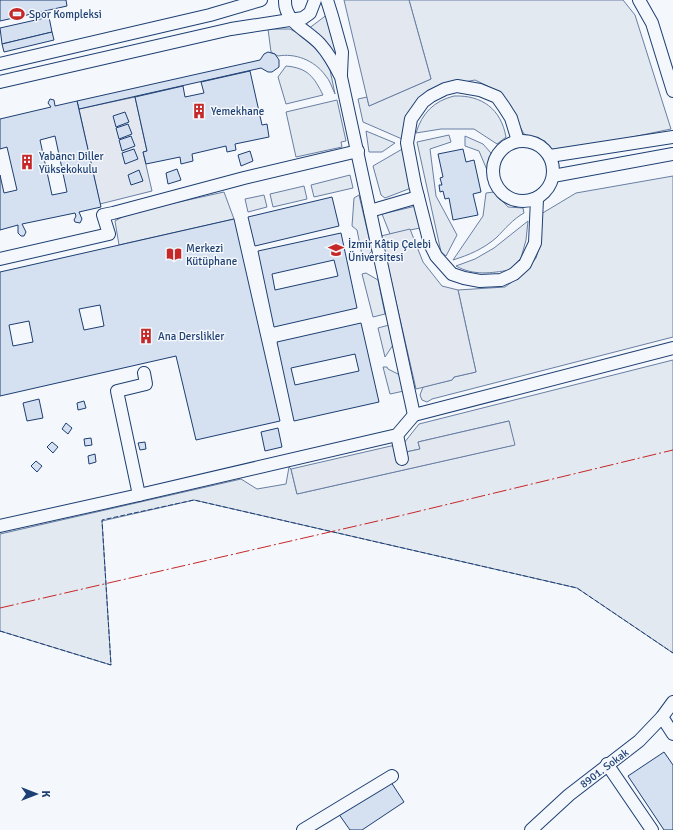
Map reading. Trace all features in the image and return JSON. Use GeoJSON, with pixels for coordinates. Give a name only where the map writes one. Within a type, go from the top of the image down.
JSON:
{"type":"FeatureCollection","features":[{"type":"Feature","properties":{"kind":"street"},"geometry":{"type":"LineString","coordinates":[[0,64],[210,16],[261,0]]}},
{"type":"Feature","properties":{"kind":"street"},"geometry":{"type":"LineString","coordinates":[[285,0],[284,7],[292,20],[319,42],[331,56],[342,77]]}},
{"type":"Feature","properties":{"kind":"street"},"geometry":{"type":"LineString","coordinates":[[0,82],[231,29],[303,18],[310,13],[315,0]]}},
{"type":"Feature","properties":{"kind":"street"},"geometry":{"type":"LineString","coordinates":[[326,0],[342,52],[342,77],[414,415]]}},
{"type":"Feature","properties":{"kind":"street"},"geometry":{"type":"LineString","coordinates":[[639,0],[652,23],[673,91]]}},
{"type":"Feature","properties":{"kind":"street"},"geometry":{"type":"LineString","coordinates":[[518,141],[511,118],[497,97],[480,90],[457,86],[445,89],[423,102],[411,119],[407,143],[418,197],[430,244],[436,256],[452,274],[480,281],[501,280],[514,274],[525,264],[535,243],[537,198]]}},
{"type":"Feature","properties":{"kind":"street"},"geometry":{"type":"LineString","coordinates":[[550,156],[673,137]]}},
{"type":"Feature","properties":{"kind":"street"},"geometry":{"type":"LineString","coordinates":[[527,140],[544,148],[550,156],[553,166],[553,176],[545,193],[537,198],[527,201],[516,201],[507,197],[499,190],[494,180],[492,170],[500,151],[508,144],[527,140]]}},
{"type":"Feature","properties":{"kind":"street"},"geometry":{"type":"LineString","coordinates":[[0,259],[109,234],[103,215],[244,178],[358,151]]}},
{"type":"Feature","properties":{"kind":"street"},"geometry":{"type":"LineString","coordinates":[[553,176],[673,154]]}},
{"type":"Feature","properties":{"kind":"street"},"geometry":{"type":"LineString","coordinates":[[370,211],[418,197]]}},
{"type":"Feature","properties":{"kind":"street"},"geometry":{"type":"LineString","coordinates":[[0,526],[397,435],[414,415],[673,348]]}},
{"type":"Feature","properties":{"kind":"street"},"geometry":{"type":"LineString","coordinates":[[139,495],[117,391],[146,384],[144,373]]}},
{"type":"Feature","properties":{"kind":"street"},"geometry":{"type":"LineString","coordinates":[[397,435],[402,459]]}},
{"type":"Feature","properties":{"kind":"street","name":"8901. Sokak"},"geometry":{"type":"LineString","coordinates":[[531,830],[569,794],[639,741],[662,717],[673,702]]}},
{"type":"Feature","properties":{"kind":"street"},"geometry":{"type":"LineString","coordinates":[[662,717],[673,734]]}},
{"type":"Feature","properties":{"kind":"street"},"geometry":{"type":"LineString","coordinates":[[608,764],[652,830]]}},
{"type":"Feature","properties":{"kind":"street"},"geometry":{"type":"LineString","coordinates":[[303,830],[392,776]]}},
{"type":"Feature","properties":{"kind":"shaded area"},"geometry":{"type":"Polygon","coordinates":[[[344,0],[409,0],[431,79],[369,106],[344,0]]]}},
{"type":"Feature","properties":{"kind":"shaded area"},"geometry":{"type":"Polygon","coordinates":[[[409,0],[623,0],[635,15],[671,129],[555,153],[545,141],[524,134],[502,93],[475,80],[442,86],[413,105],[402,139],[363,122],[358,99],[367,97],[369,106],[431,79],[409,0]]]}},
{"type":"Feature","properties":{"kind":"shaded area"},"geometry":{"type":"Polygon","coordinates":[[[328,14],[339,59],[308,29],[328,14]]]}},
{"type":"Feature","properties":{"kind":"shaded area"},"geometry":{"type":"Polygon","coordinates":[[[268,29],[290,29],[305,37],[322,56],[330,70],[335,94],[327,77],[315,65],[304,59],[284,55],[278,56],[271,52],[268,29]]]}},
{"type":"Feature","properties":{"kind":"shaded area"},"geometry":{"type":"Polygon","coordinates":[[[286,66],[300,69],[309,74],[317,83],[323,95],[286,104],[278,77],[286,66]]]}},
{"type":"Feature","properties":{"kind":"shaded area"},"geometry":{"type":"Polygon","coordinates":[[[454,96],[473,98],[489,106],[495,111],[500,119],[506,137],[497,144],[474,129],[441,129],[416,133],[422,119],[430,109],[440,101],[454,96]]]}},
{"type":"Feature","properties":{"kind":"shaded area"},"geometry":{"type":"Polygon","coordinates":[[[135,97],[147,151],[143,152],[152,191],[100,204],[79,109],[135,97]]]}},
{"type":"Feature","properties":{"kind":"shaded area"},"geometry":{"type":"Polygon","coordinates":[[[337,100],[346,141],[341,142],[342,147],[296,157],[286,112],[337,100]]]}},
{"type":"Feature","properties":{"kind":"shaded area"},"geometry":{"type":"Polygon","coordinates":[[[366,131],[395,143],[382,152],[369,152],[366,131]]]}},
{"type":"Feature","properties":{"kind":"shaded area"},"geometry":{"type":"Polygon","coordinates":[[[449,135],[451,142],[430,149],[436,196],[457,235],[446,256],[441,252],[417,142],[449,135]]]}},
{"type":"Feature","properties":{"kind":"shaded area"},"geometry":{"type":"Polygon","coordinates":[[[465,136],[483,144],[491,153],[487,170],[479,151],[465,146],[465,136]]]}},
{"type":"Feature","properties":{"kind":"shaded area"},"geometry":{"type":"Polygon","coordinates":[[[404,148],[411,188],[385,198],[381,195],[373,166],[404,148]]]}},
{"type":"Feature","properties":{"kind":"shaded area"},"geometry":{"type":"Polygon","coordinates":[[[350,175],[353,188],[314,197],[311,185],[350,175]]]}},
{"type":"Feature","properties":{"kind":"shaded area"},"geometry":{"type":"Polygon","coordinates":[[[673,176],[673,337],[432,399],[427,402],[422,400],[420,395],[423,387],[476,372],[458,290],[505,287],[524,273],[536,258],[541,242],[541,214],[576,193],[673,176]]]}},
{"type":"Feature","properties":{"kind":"shaded area"},"geometry":{"type":"Polygon","coordinates":[[[304,186],[307,199],[273,207],[270,194],[304,186]]]}},
{"type":"Feature","properties":{"kind":"shaded area"},"geometry":{"type":"Polygon","coordinates":[[[224,192],[234,219],[119,245],[115,221],[129,213],[224,192]]]}},
{"type":"Feature","properties":{"kind":"shaded area"},"geometry":{"type":"Polygon","coordinates":[[[494,192],[508,207],[523,208],[524,213],[486,245],[470,254],[453,260],[483,216],[486,193],[494,192]]]}},
{"type":"Feature","properties":{"kind":"shaded area"},"geometry":{"type":"Polygon","coordinates":[[[264,195],[267,207],[248,212],[245,199],[264,195]]]}},
{"type":"Feature","properties":{"kind":"shaded area"},"geometry":{"type":"Polygon","coordinates":[[[359,195],[372,251],[363,260],[357,230],[352,226],[354,198],[359,195]]]}},
{"type":"Feature","properties":{"kind":"shaded area"},"geometry":{"type":"Polygon","coordinates":[[[416,206],[420,228],[390,234],[382,214],[416,206]]]}},
{"type":"Feature","properties":{"kind":"shaded area"},"geometry":{"type":"Polygon","coordinates":[[[528,221],[526,240],[521,258],[510,270],[483,273],[469,271],[456,266],[475,259],[494,248],[528,221]]]}},
{"type":"Feature","properties":{"kind":"shaded area"},"geometry":{"type":"Polygon","coordinates":[[[410,229],[423,262],[442,286],[458,290],[476,372],[416,389],[381,236],[410,229]]]}},
{"type":"Feature","properties":{"kind":"shaded area"},"geometry":{"type":"Polygon","coordinates":[[[366,273],[378,280],[385,314],[373,317],[362,274],[366,273]]]}},
{"type":"Feature","properties":{"kind":"shaded area"},"geometry":{"type":"Polygon","coordinates":[[[389,325],[393,345],[385,357],[378,328],[389,325]]]}},
{"type":"Feature","properties":{"kind":"shaded area"},"geometry":{"type":"Polygon","coordinates":[[[673,360],[673,653],[577,588],[194,500],[102,521],[111,665],[0,631],[0,534],[241,479],[257,489],[286,484],[289,467],[291,469],[297,494],[514,445],[509,421],[418,442],[420,449],[406,452],[404,443],[419,424],[673,360]]]}},
{"type":"Feature","properties":{"kind":"shaded area"},"geometry":{"type":"Polygon","coordinates":[[[383,367],[387,367],[400,375],[404,391],[390,394],[383,367]]]}},
{"type":"Feature","properties":{"kind":"shaded area"},"geometry":{"type":"Polygon","coordinates":[[[509,421],[515,445],[297,494],[291,469],[404,443],[406,452],[420,449],[418,442],[509,421]]]}},
{"type":"Feature","properties":{"kind":"building","name":"Spor Kompleksi"},"geometry":{"type":"Polygon","coordinates":[[[0,0],[66,0],[67,6],[0,21],[0,0]]]}},
{"type":"Feature","properties":{"kind":"building"},"geometry":{"type":"Polygon","coordinates":[[[49,17],[52,32],[2,44],[0,28],[49,17]]]}},
{"type":"Feature","properties":{"kind":"building"},"geometry":{"type":"Polygon","coordinates":[[[52,32],[54,40],[4,52],[2,44],[52,32]]]}},
{"type":"Feature","properties":{"kind":"building"},"geometry":{"type":"Polygon","coordinates":[[[268,52],[275,54],[279,60],[279,67],[272,72],[268,72],[261,68],[79,109],[77,101],[260,60],[264,54],[268,52]]]}},
{"type":"Feature","properties":{"kind":"building","name":"Yemekhane"},"geometry":{"type":"Polygon","coordinates":[[[250,71],[262,125],[267,124],[269,137],[235,144],[236,150],[227,152],[226,146],[192,154],[193,161],[181,164],[180,157],[146,164],[143,152],[147,151],[135,97],[183,86],[185,97],[204,93],[201,82],[250,71]]]}},
{"type":"Feature","properties":{"kind":"building","name":"Yabancı Diller Yüksekokulu"},"geometry":{"type":"Polygon","coordinates":[[[50,99],[54,100],[55,106],[77,101],[101,207],[79,212],[82,219],[80,223],[75,222],[74,220],[76,216],[75,213],[22,224],[26,232],[24,236],[21,236],[18,233],[18,225],[0,230],[0,175],[4,193],[17,190],[7,147],[0,149],[0,119],[51,107],[48,103],[50,99]],[[55,136],[40,140],[52,195],[67,192],[55,136]]]}},
{"type":"Feature","properties":{"kind":"building"},"geometry":{"type":"Polygon","coordinates":[[[125,112],[129,122],[116,127],[113,116],[125,112]]]}},
{"type":"Feature","properties":{"kind":"building"},"geometry":{"type":"Polygon","coordinates":[[[128,124],[132,134],[119,139],[116,128],[128,124]]]}},
{"type":"Feature","properties":{"kind":"building"},"geometry":{"type":"Polygon","coordinates":[[[131,136],[135,146],[122,151],[119,140],[131,136]]]}},
{"type":"Feature","properties":{"kind":"building"},"geometry":{"type":"Polygon","coordinates":[[[134,149],[138,159],[125,164],[122,153],[134,149]]]}},
{"type":"Feature","properties":{"kind":"building"},"geometry":{"type":"Polygon","coordinates":[[[463,149],[466,162],[474,160],[481,192],[473,194],[478,215],[453,220],[449,198],[445,199],[443,191],[440,192],[439,185],[442,185],[440,178],[443,177],[438,154],[463,149]]]}},
{"type":"Feature","properties":{"kind":"building"},"geometry":{"type":"Polygon","coordinates":[[[250,151],[253,161],[241,166],[238,155],[250,151]]]}},
{"type":"Feature","properties":{"kind":"building"},"geometry":{"type":"Polygon","coordinates":[[[177,169],[181,180],[168,184],[166,173],[177,169]]]}},
{"type":"Feature","properties":{"kind":"building"},"geometry":{"type":"Polygon","coordinates":[[[139,170],[143,181],[131,185],[128,175],[139,170]]]}},
{"type":"Feature","properties":{"kind":"building"},"geometry":{"type":"Polygon","coordinates":[[[332,197],[339,226],[255,246],[248,217],[332,197]]]}},
{"type":"Feature","properties":{"kind":"building","name":"Ana Derslikler"},"geometry":{"type":"Polygon","coordinates":[[[234,219],[280,421],[196,440],[176,356],[0,396],[0,272],[234,219]],[[100,305],[79,309],[84,330],[104,326],[100,305]],[[29,321],[9,325],[13,346],[33,342],[29,321]]]}},
{"type":"Feature","properties":{"kind":"building"},"geometry":{"type":"Polygon","coordinates":[[[341,233],[357,308],[274,327],[258,251],[341,233]],[[334,260],[272,274],[275,290],[338,276],[334,260]]]}},
{"type":"Feature","properties":{"kind":"building"},"geometry":{"type":"Polygon","coordinates":[[[361,323],[379,402],[294,421],[277,342],[361,323]],[[355,354],[291,368],[295,385],[359,371],[355,354]]]}},
{"type":"Feature","properties":{"kind":"building"},"geometry":{"type":"Polygon","coordinates":[[[39,399],[43,418],[27,421],[23,403],[39,399]]]}},
{"type":"Feature","properties":{"kind":"building"},"geometry":{"type":"Polygon","coordinates":[[[84,401],[86,408],[78,410],[77,403],[84,401]]]}},
{"type":"Feature","properties":{"kind":"building"},"geometry":{"type":"Polygon","coordinates":[[[66,423],[72,428],[68,434],[62,429],[66,423]]]}},
{"type":"Feature","properties":{"kind":"building"},"geometry":{"type":"Polygon","coordinates":[[[278,428],[282,447],[265,451],[261,432],[278,428]]]}},
{"type":"Feature","properties":{"kind":"building"},"geometry":{"type":"Polygon","coordinates":[[[91,438],[92,445],[85,446],[84,439],[91,438]]]}},
{"type":"Feature","properties":{"kind":"building"},"geometry":{"type":"Polygon","coordinates":[[[52,442],[58,447],[53,453],[47,447],[52,442]]]}},
{"type":"Feature","properties":{"kind":"building"},"geometry":{"type":"Polygon","coordinates":[[[145,442],[146,449],[140,450],[138,443],[145,442]]]}},
{"type":"Feature","properties":{"kind":"building"},"geometry":{"type":"Polygon","coordinates":[[[95,454],[96,462],[89,464],[88,456],[95,454]]]}},
{"type":"Feature","properties":{"kind":"building"},"geometry":{"type":"Polygon","coordinates":[[[36,461],[42,466],[37,472],[31,466],[36,461]]]}},
{"type":"Feature","properties":{"kind":"building"},"geometry":{"type":"Polygon","coordinates":[[[664,752],[673,765],[673,830],[664,830],[628,776],[664,752]]]}},
{"type":"Feature","properties":{"kind":"building"},"geometry":{"type":"Polygon","coordinates":[[[389,779],[404,802],[362,830],[350,830],[338,813],[389,779]]]}},
{"type":"Feature","properties":{"kind":"fence"},"geometry":{"type":"LineString","coordinates":[[0,631],[111,665],[102,520],[194,500],[577,588],[673,653]]}},
{"type":"Feature","properties":{"kind":"power"},"geometry":{"type":"LineString","coordinates":[[0,608],[395,517],[673,450]]}},
{"type":"Feature","properties":{"kind":"place","name":"Spor Kompleksi"},"geometry":{"type":"Point","coordinates":[17,14]}},
{"type":"Feature","properties":{"kind":"place","name":"Yemekhane"},"geometry":{"type":"Point","coordinates":[199,111]}},
{"type":"Feature","properties":{"kind":"place","name":"Yabancı Diller Yüksekokulu"},"geometry":{"type":"Point","coordinates":[27,162]}},
{"type":"Feature","properties":{"kind":"place","name":"İzmir Kâtip Çelebi Üniversitesi"},"geometry":{"type":"Point","coordinates":[336,250]}},
{"type":"Feature","properties":{"kind":"place","name":"Merkezi Kütüphane"},"geometry":{"type":"Point","coordinates":[174,254]}},
{"type":"Feature","properties":{"kind":"place","name":"Ana Derslikler"},"geometry":{"type":"Point","coordinates":[146,336]}}]}
